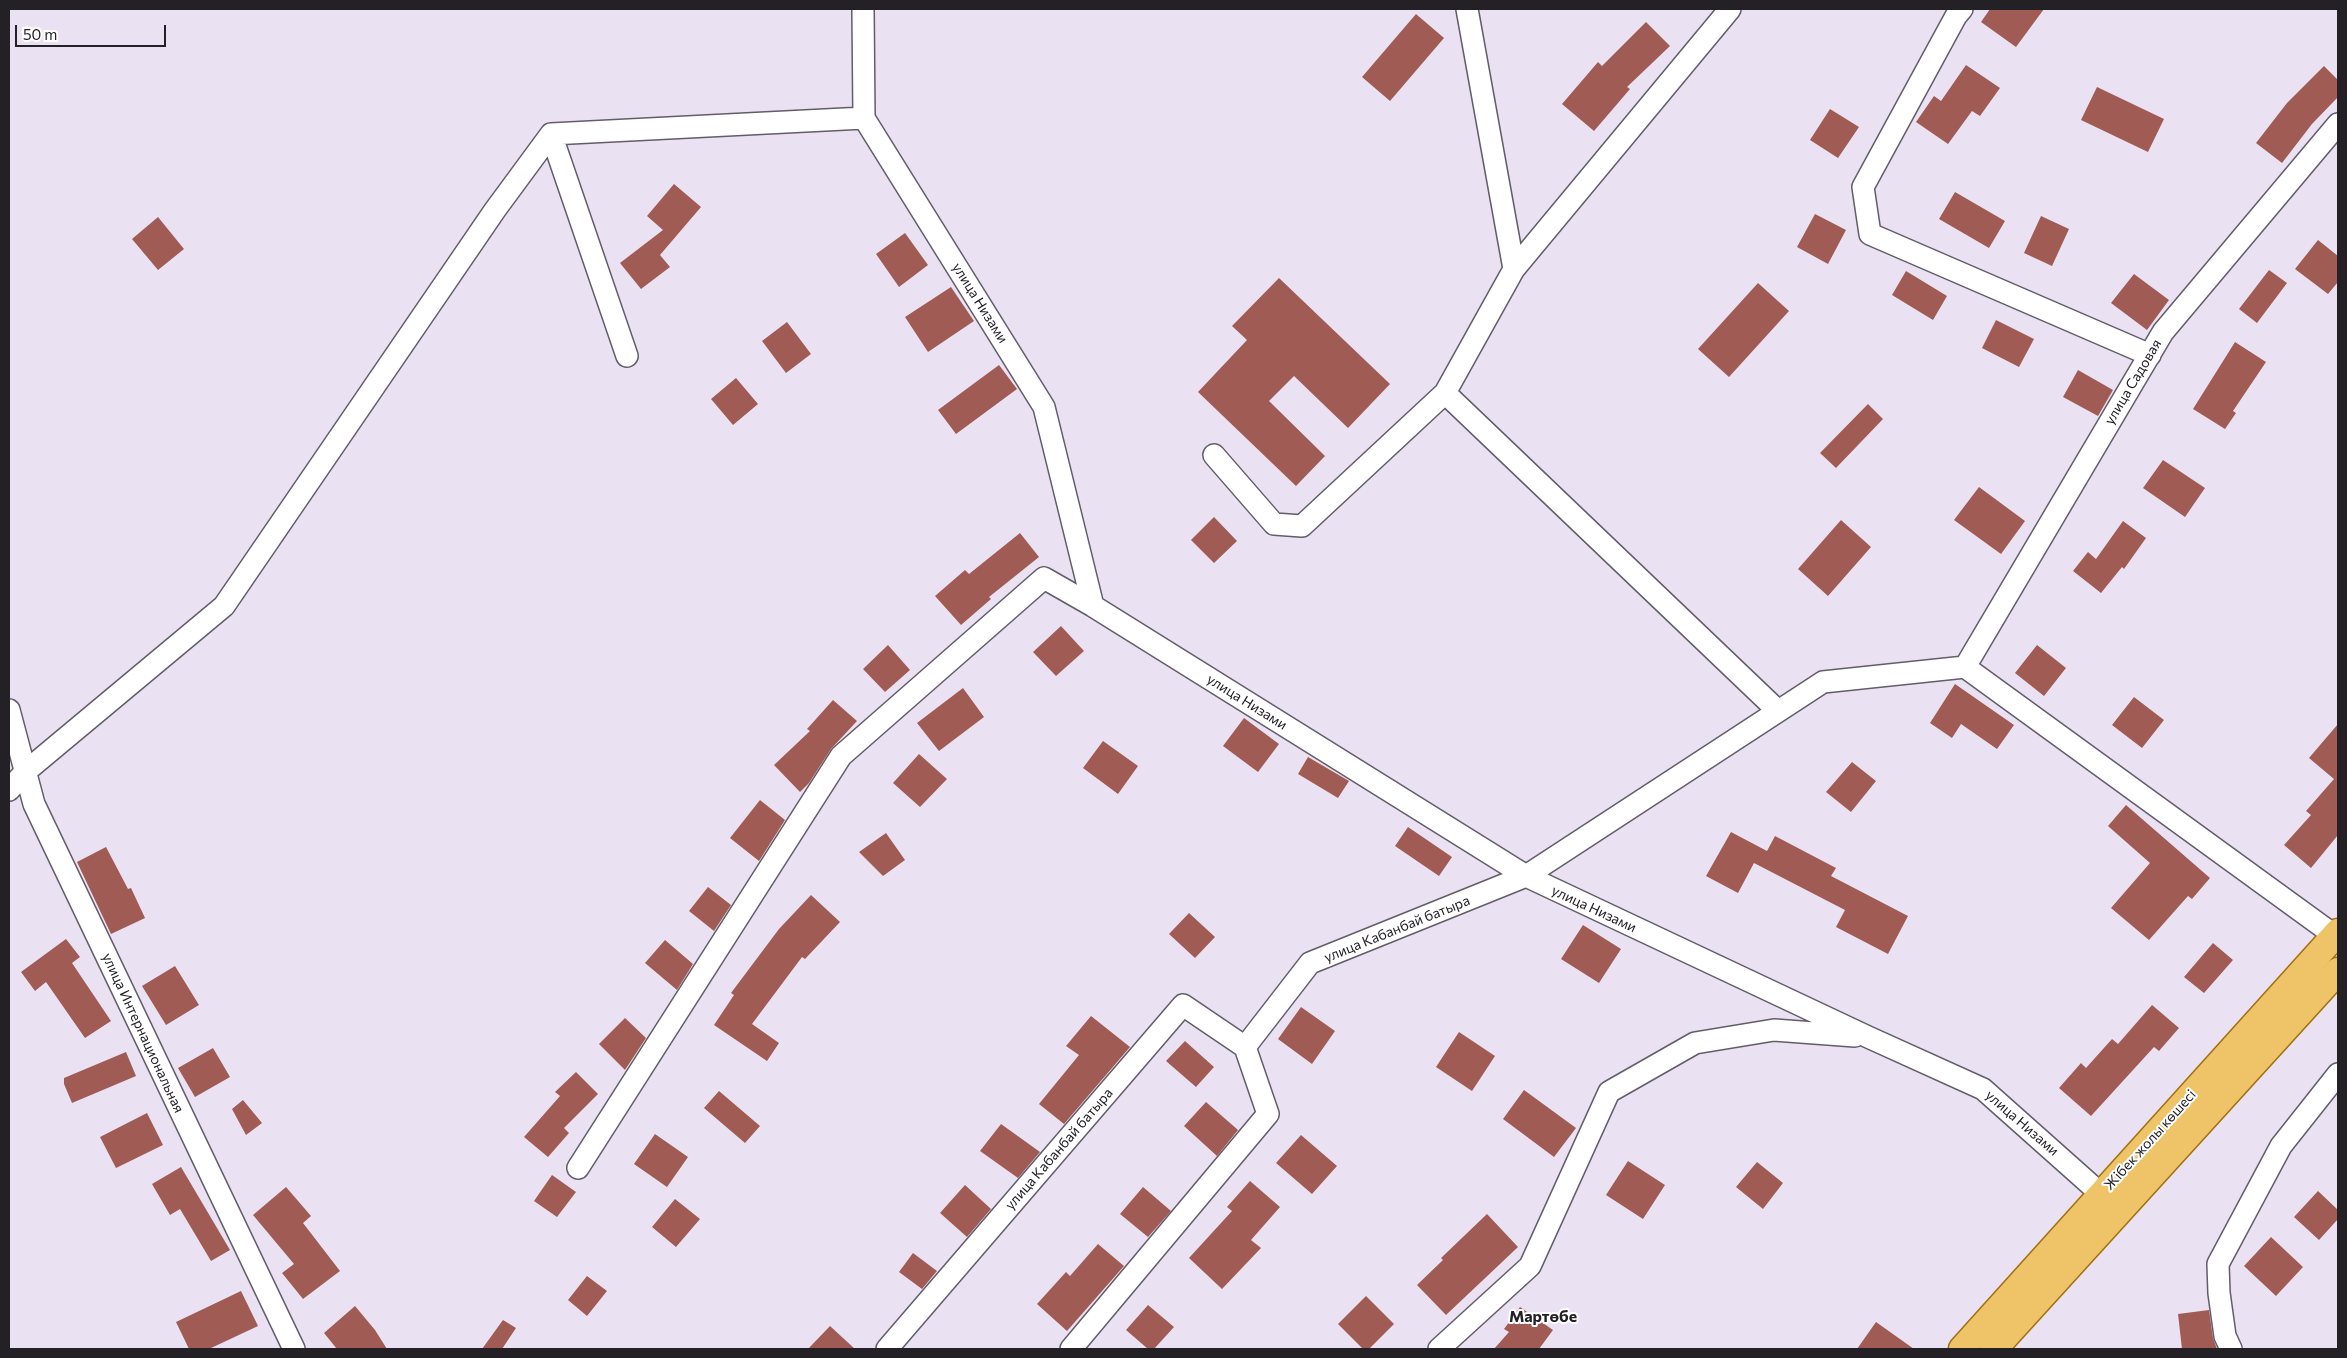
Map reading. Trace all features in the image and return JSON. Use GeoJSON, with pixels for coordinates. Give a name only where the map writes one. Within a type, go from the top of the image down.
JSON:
{"type":"FeatureCollection","features":[{"type":"Feature","properties":{"kind":"main road","name":"Жібек жолы көшесі"},"geometry":{"type":"LineString","coordinates":[[1962,1349],[2337,935]]}},
{"type":"Feature","properties":{"kind":"main road","name":"Жібек жолы көшесі"},"geometry":{"type":"LineString","coordinates":[[1994,1349],[2338,971]]}},
{"type":"Feature","properties":{"kind":"street"},"geometry":{"type":"LineString","coordinates":[[551,134],[864,118],[863,9]]}},
{"type":"Feature","properties":{"kind":"street"},"geometry":{"type":"LineString","coordinates":[[1467,9],[1514,269]]}},
{"type":"Feature","properties":{"kind":"street"},"geometry":{"type":"LineString","coordinates":[[1214,455],[1274,524],[1302,526],[1445,393],[1514,269],[1730,9]]}},
{"type":"Feature","properties":{"kind":"street"},"geometry":{"type":"LineString","coordinates":[[1962,9],[1956,16],[1863,187],[1870,234],[2150,355]]}},
{"type":"Feature","properties":{"kind":"street","name":"улица Низами"},"geometry":{"type":"LineString","coordinates":[[864,118],[1044,407],[1093,606]]}},
{"type":"Feature","properties":{"kind":"street","name":"улица Садовая"},"geometry":{"type":"LineString","coordinates":[[1965,667],[2163,332],[2338,124]]}},
{"type":"Feature","properties":{"kind":"street"},"geometry":{"type":"LineString","coordinates":[[551,134],[627,356]]}},
{"type":"Feature","properties":{"kind":"street"},"geometry":{"type":"LineString","coordinates":[[9,790],[25,772],[224,606],[495,210],[551,134]]}},
{"type":"Feature","properties":{"kind":"street"},"geometry":{"type":"LineString","coordinates":[[1445,393],[1777,710]]}},
{"type":"Feature","properties":{"kind":"street","name":"улица Низами"},"geometry":{"type":"LineString","coordinates":[[578,1168],[841,756],[1044,578],[1093,606],[1526,876],[1868,1038],[1983,1089],[2101,1194]]}},
{"type":"Feature","properties":{"kind":"street"},"geometry":{"type":"LineString","coordinates":[[1965,667],[2337,935]]}},
{"type":"Feature","properties":{"kind":"street","name":"улица Кабанбай батыра"},"geometry":{"type":"LineString","coordinates":[[886,1349],[1183,1005],[1245,1047],[1310,963],[1526,876],[1777,710],[1823,682],[1965,667]]}},
{"type":"Feature","properties":{"kind":"street","name":"улица Интернациональная"},"geometry":{"type":"LineString","coordinates":[[9,710],[34,804],[294,1349]]}},
{"type":"Feature","properties":{"kind":"street"},"geometry":{"type":"LineString","coordinates":[[1439,1349],[1530,1266],[1609,1092],[1695,1043],[1774,1030],[1868,1038]]}},
{"type":"Feature","properties":{"kind":"street"},"geometry":{"type":"LineString","coordinates":[[1070,1349],[1268,1114],[1245,1047]]}},
{"type":"Feature","properties":{"kind":"street"},"geometry":{"type":"LineString","coordinates":[[2231,1349],[2225,1336],[2220,1301],[2218,1264],[2281,1146],[2338,1074]]}},
{"type":"Feature","properties":{"kind":"building"},"geometry":{"type":"Polygon","coordinates":[[[1990,9],[2044,9],[2016,47],[1981,22],[1990,9]]]}},
{"type":"Feature","properties":{"kind":"building"},"geometry":{"type":"Polygon","coordinates":[[[1416,14],[1444,38],[1390,101],[1362,77],[1416,14]]]}},
{"type":"Feature","properties":{"kind":"building"},"geometry":{"type":"Polygon","coordinates":[[[1646,22],[1670,46],[1627,87],[1630,89],[1594,131],[1562,104],[1598,62],[1602,66],[1646,22]]]}},
{"type":"Feature","properties":{"kind":"building"},"geometry":{"type":"Polygon","coordinates":[[[1966,65],[2000,88],[1980,116],[1972,111],[1948,144],[1916,122],[1934,96],[1941,101],[1966,65]]]}},
{"type":"Feature","properties":{"kind":"building"},"geometry":{"type":"Polygon","coordinates":[[[2324,66],[2338,80],[2338,97],[2312,124],[2282,163],[2256,143],[2287,103],[2324,66]]]}},
{"type":"Feature","properties":{"kind":"building"},"geometry":{"type":"Polygon","coordinates":[[[2097,87],[2164,119],[2148,152],[2081,120],[2097,87]]]}},
{"type":"Feature","properties":{"kind":"building"},"geometry":{"type":"Polygon","coordinates":[[[1830,109],[1859,127],[1838,158],[1810,140],[1830,109]]]}},
{"type":"Feature","properties":{"kind":"building"},"geometry":{"type":"Polygon","coordinates":[[[674,184],[701,207],[660,255],[670,267],[641,289],[620,263],[663,230],[647,216],[674,184]]]}},
{"type":"Feature","properties":{"kind":"building"},"geometry":{"type":"Polygon","coordinates":[[[1955,192],[2005,221],[1989,248],[1939,219],[1955,192]]]}},
{"type":"Feature","properties":{"kind":"building"},"geometry":{"type":"Polygon","coordinates":[[[1815,214],[1846,230],[1828,264],[1797,247],[1815,214]]]}},
{"type":"Feature","properties":{"kind":"building"},"geometry":{"type":"Polygon","coordinates":[[[2041,216],[2069,229],[2052,266],[2024,253],[2041,216]]]}},
{"type":"Feature","properties":{"kind":"building"},"geometry":{"type":"Polygon","coordinates":[[[158,217],[184,249],[158,270],[132,239],[158,217]]]}},
{"type":"Feature","properties":{"kind":"building"},"geometry":{"type":"Polygon","coordinates":[[[905,233],[928,265],[899,287],[876,254],[905,233]]]}},
{"type":"Feature","properties":{"kind":"building"},"geometry":{"type":"Polygon","coordinates":[[[2318,240],[2338,256],[2338,282],[2328,294],[2295,269],[2318,240]]]}},
{"type":"Feature","properties":{"kind":"building"},"geometry":{"type":"Polygon","coordinates":[[[2269,270],[2287,283],[2257,323],[2239,309],[2269,270]]]}},
{"type":"Feature","properties":{"kind":"building"},"geometry":{"type":"Polygon","coordinates":[[[1906,271],[1947,296],[1933,320],[1892,295],[1906,271]]]}},
{"type":"Feature","properties":{"kind":"building"},"geometry":{"type":"Polygon","coordinates":[[[2134,274],[2169,300],[2147,330],[2111,303],[2134,274]]]}},
{"type":"Feature","properties":{"kind":"building"},"geometry":{"type":"Polygon","coordinates":[[[1279,278],[1390,384],[1348,428],[1294,376],[1269,401],[1325,456],[1296,486],[1198,392],[1247,340],[1232,326],[1279,278]]]}},
{"type":"Feature","properties":{"kind":"building"},"geometry":{"type":"Polygon","coordinates":[[[1758,283],[1789,311],[1729,377],[1698,349],[1758,283]]]}},
{"type":"Feature","properties":{"kind":"building"},"geometry":{"type":"Polygon","coordinates":[[[951,287],[974,321],[928,352],[905,317],[951,287]]]}},
{"type":"Feature","properties":{"kind":"building"},"geometry":{"type":"Polygon","coordinates":[[[1996,320],[2034,339],[2019,367],[1982,348],[1996,320]]]}},
{"type":"Feature","properties":{"kind":"building"},"geometry":{"type":"Polygon","coordinates":[[[787,322],[811,354],[786,373],[762,341],[787,322]]]}},
{"type":"Feature","properties":{"kind":"building"},"geometry":{"type":"Polygon","coordinates":[[[2235,342],[2266,362],[2233,411],[2236,413],[2225,429],[2193,409],[2235,342]]]}},
{"type":"Feature","properties":{"kind":"building"},"geometry":{"type":"Polygon","coordinates":[[[999,365],[1017,389],[956,434],[938,410],[999,365]]]}},
{"type":"Feature","properties":{"kind":"building"},"geometry":{"type":"Polygon","coordinates":[[[2078,370],[2113,390],[2098,416],[2063,397],[2078,370]]]}},
{"type":"Feature","properties":{"kind":"building"},"geometry":{"type":"Polygon","coordinates":[[[736,378],[758,404],[733,425],[711,399],[736,378]]]}},
{"type":"Feature","properties":{"kind":"building"},"geometry":{"type":"Polygon","coordinates":[[[1868,404],[1883,419],[1836,468],[1820,453],[1868,404]]]}},
{"type":"Feature","properties":{"kind":"building"},"geometry":{"type":"Polygon","coordinates":[[[2163,460],[2205,488],[2185,517],[2143,488],[2163,460]]]}},
{"type":"Feature","properties":{"kind":"building"},"geometry":{"type":"Polygon","coordinates":[[[1979,487],[2025,521],[2001,554],[1954,520],[1979,487]]]}},
{"type":"Feature","properties":{"kind":"building"},"geometry":{"type":"Polygon","coordinates":[[[1214,517],[1237,541],[1214,563],[1191,540],[1214,517]]]}},
{"type":"Feature","properties":{"kind":"building"},"geometry":{"type":"Polygon","coordinates":[[[1841,520],[1871,547],[1828,596],[1798,569],[1841,520]]]}},
{"type":"Feature","properties":{"kind":"building"},"geometry":{"type":"Polygon","coordinates":[[[2123,521],[2146,538],[2124,569],[2122,567],[2101,593],[2073,571],[2088,552],[2096,559],[2123,521]]]}},
{"type":"Feature","properties":{"kind":"building"},"geometry":{"type":"Polygon","coordinates":[[[1020,533],[1039,557],[989,597],[991,599],[961,625],[935,596],[965,570],[969,574],[1020,533]]]}},
{"type":"Feature","properties":{"kind":"building"},"geometry":{"type":"Polygon","coordinates":[[[1061,626],[1084,651],[1056,676],[1033,652],[1061,626]]]}},
{"type":"Feature","properties":{"kind":"building"},"geometry":{"type":"Polygon","coordinates":[[[888,645],[910,670],[885,692],[863,669],[888,645]]]}},
{"type":"Feature","properties":{"kind":"building"},"geometry":{"type":"Polygon","coordinates":[[[2037,645],[2066,668],[2044,696],[2015,673],[2037,645]]]}},
{"type":"Feature","properties":{"kind":"building"},"geometry":{"type":"Polygon","coordinates":[[[1955,684],[2014,725],[1997,749],[1961,724],[1952,738],[1930,723],[1955,684]]]}},
{"type":"Feature","properties":{"kind":"building"},"geometry":{"type":"Polygon","coordinates":[[[963,688],[984,717],[939,751],[917,723],[963,688]]]}},
{"type":"Feature","properties":{"kind":"building"},"geometry":{"type":"Polygon","coordinates":[[[2134,697],[2164,720],[2142,748],[2112,725],[2134,697]]]}},
{"type":"Feature","properties":{"kind":"building"},"geometry":{"type":"Polygon","coordinates":[[[833,700],[857,721],[831,749],[809,783],[800,792],[774,765],[810,731],[807,729],[833,700]]]}},
{"type":"Feature","properties":{"kind":"building"},"geometry":{"type":"Polygon","coordinates":[[[1244,718],[1279,744],[1258,772],[1223,746],[1244,718]]]}},
{"type":"Feature","properties":{"kind":"building"},"geometry":{"type":"Polygon","coordinates":[[[2338,724],[2338,835],[2311,868],[2284,845],[2311,815],[2306,811],[2334,779],[2309,758],[2338,724]]]}},
{"type":"Feature","properties":{"kind":"building"},"geometry":{"type":"Polygon","coordinates":[[[1103,741],[1138,766],[1118,794],[1083,768],[1103,741]]]}},
{"type":"Feature","properties":{"kind":"building"},"geometry":{"type":"Polygon","coordinates":[[[919,754],[947,779],[920,807],[893,783],[919,754]]]}},
{"type":"Feature","properties":{"kind":"building"},"geometry":{"type":"Polygon","coordinates":[[[1308,757],[1349,781],[1338,798],[1298,774],[1308,757]]]}},
{"type":"Feature","properties":{"kind":"building"},"geometry":{"type":"Polygon","coordinates":[[[1852,762],[1876,781],[1851,812],[1826,792],[1852,762]]]}},
{"type":"Feature","properties":{"kind":"building"},"geometry":{"type":"Polygon","coordinates":[[[760,800],[785,820],[759,861],[730,838],[760,800]]]}},
{"type":"Feature","properties":{"kind":"building"},"geometry":{"type":"Polygon","coordinates":[[[2126,805],[2210,878],[2192,899],[2188,896],[2149,940],[2111,908],[2150,863],[2108,826],[2126,805]]]}},
{"type":"Feature","properties":{"kind":"building"},"geometry":{"type":"Polygon","coordinates":[[[1408,827],[1452,857],[1439,876],[1395,846],[1408,827]]]}},
{"type":"Feature","properties":{"kind":"building"},"geometry":{"type":"Polygon","coordinates":[[[1731,832],[1767,851],[1775,836],[1836,868],[1831,876],[1908,916],[1888,954],[1836,927],[1845,910],[1754,863],[1738,893],[1706,876],[1731,832]]]}},
{"type":"Feature","properties":{"kind":"building"},"geometry":{"type":"Polygon","coordinates":[[[886,833],[905,860],[883,876],[859,852],[886,833]]]}},
{"type":"Feature","properties":{"kind":"building"},"geometry":{"type":"Polygon","coordinates":[[[106,847],[128,889],[131,888],[145,918],[111,934],[77,862],[106,847]]]}},
{"type":"Feature","properties":{"kind":"building"},"geometry":{"type":"Polygon","coordinates":[[[708,887],[731,905],[714,931],[689,911],[708,887]]]}},
{"type":"Feature","properties":{"kind":"building"},"geometry":{"type":"Polygon","coordinates":[[[811,895],[840,922],[805,959],[802,957],[752,1024],[779,1043],[767,1061],[714,1025],[734,995],[731,993],[779,929],[811,895]]]}},
{"type":"Feature","properties":{"kind":"building"},"geometry":{"type":"Polygon","coordinates":[[[1189,913],[1215,937],[1195,958],[1169,934],[1189,913]]]}},
{"type":"Feature","properties":{"kind":"building"},"geometry":{"type":"Polygon","coordinates":[[[1583,925],[1621,949],[1599,983],[1561,959],[1583,925]]]}},
{"type":"Feature","properties":{"kind":"building"},"geometry":{"type":"Polygon","coordinates":[[[66,939],[80,957],[72,963],[111,1021],[85,1038],[46,982],[35,991],[21,972],[66,939]]]}},
{"type":"Feature","properties":{"kind":"building"},"geometry":{"type":"Polygon","coordinates":[[[665,940],[693,964],[677,990],[645,963],[665,940]]]}},
{"type":"Feature","properties":{"kind":"building"},"geometry":{"type":"Polygon","coordinates":[[[2213,943],[2233,960],[2204,993],[2184,977],[2213,943]]]}},
{"type":"Feature","properties":{"kind":"building"},"geometry":{"type":"Polygon","coordinates":[[[175,966],[199,1005],[166,1025],[142,986],[175,966]]]}},
{"type":"Feature","properties":{"kind":"building"},"geometry":{"type":"Polygon","coordinates":[[[2152,1005],[2179,1028],[2159,1051],[2154,1047],[2091,1116],[2059,1088],[2081,1063],[2086,1068],[2112,1039],[2118,1044],[2152,1005]]]}},
{"type":"Feature","properties":{"kind":"building"},"geometry":{"type":"Polygon","coordinates":[[[1301,1007],[1335,1031],[1312,1064],[1278,1039],[1301,1007]]]}},
{"type":"Feature","properties":{"kind":"building"},"geometry":{"type":"Polygon","coordinates":[[[1091,1016],[1130,1047],[1064,1124],[1039,1104],[1079,1055],[1066,1046],[1091,1016]]]}},
{"type":"Feature","properties":{"kind":"building"},"geometry":{"type":"Polygon","coordinates":[[[625,1018],[646,1038],[625,1070],[599,1044],[625,1018]]]}},
{"type":"Feature","properties":{"kind":"building"},"geometry":{"type":"Polygon","coordinates":[[[1459,1032],[1495,1056],[1472,1091],[1436,1067],[1459,1032]]]}},
{"type":"Feature","properties":{"kind":"building"},"geometry":{"type":"Polygon","coordinates":[[[1185,1041],[1214,1067],[1196,1087],[1166,1061],[1185,1041]]]}},
{"type":"Feature","properties":{"kind":"building"},"geometry":{"type":"Polygon","coordinates":[[[213,1048],[230,1077],[195,1097],[178,1068],[213,1048]]]}},
{"type":"Feature","properties":{"kind":"building"},"geometry":{"type":"Polygon","coordinates":[[[126,1052],[136,1076],[72,1103],[64,1084],[64,1078],[126,1052]]]}},
{"type":"Feature","properties":{"kind":"building"},"geometry":{"type":"Polygon","coordinates":[[[576,1072],[598,1094],[564,1128],[569,1133],[548,1157],[524,1137],[560,1096],[555,1092],[576,1072]]]}},
{"type":"Feature","properties":{"kind":"building"},"geometry":{"type":"Polygon","coordinates":[[[1524,1090],[1576,1128],[1554,1157],[1503,1119],[1524,1090]]]}},
{"type":"Feature","properties":{"kind":"building"},"geometry":{"type":"Polygon","coordinates":[[[719,1091],[760,1126],[745,1143],[704,1108],[719,1091]]]}},
{"type":"Feature","properties":{"kind":"building"},"geometry":{"type":"Polygon","coordinates":[[[243,1100],[262,1123],[246,1135],[232,1109],[243,1100]]]}},
{"type":"Feature","properties":{"kind":"building"},"geometry":{"type":"Polygon","coordinates":[[[1206,1102],[1238,1130],[1217,1156],[1184,1126],[1206,1102]]]}},
{"type":"Feature","properties":{"kind":"building"},"geometry":{"type":"Polygon","coordinates":[[[147,1113],[163,1145],[116,1168],[100,1137],[147,1113]]]}},
{"type":"Feature","properties":{"kind":"building"},"geometry":{"type":"Polygon","coordinates":[[[1001,1124],[1040,1152],[1018,1178],[980,1151],[1001,1124]]]}},
{"type":"Feature","properties":{"kind":"building"},"geometry":{"type":"Polygon","coordinates":[[[655,1134],[688,1157],[667,1187],[634,1164],[655,1134]]]}},
{"type":"Feature","properties":{"kind":"building"},"geometry":{"type":"Polygon","coordinates":[[[1301,1135],[1337,1166],[1312,1194],[1276,1163],[1301,1135]]]}},
{"type":"Feature","properties":{"kind":"building"},"geometry":{"type":"Polygon","coordinates":[[[1628,1161],[1665,1185],[1643,1219],[1606,1195],[1628,1161]]]}},
{"type":"Feature","properties":{"kind":"building"},"geometry":{"type":"Polygon","coordinates":[[[1757,1162],[1783,1183],[1763,1209],[1736,1187],[1757,1162]]]}},
{"type":"Feature","properties":{"kind":"building"},"geometry":{"type":"Polygon","coordinates":[[[181,1167],[230,1250],[211,1261],[180,1209],[170,1215],[152,1184],[181,1167]]]}},
{"type":"Feature","properties":{"kind":"building"},"geometry":{"type":"Polygon","coordinates":[[[552,1175],[576,1192],[557,1217],[534,1201],[552,1175]]]}},
{"type":"Feature","properties":{"kind":"building"},"geometry":{"type":"Polygon","coordinates":[[[1250,1181],[1280,1207],[1251,1240],[1261,1248],[1222,1289],[1189,1258],[1232,1211],[1227,1207],[1250,1181]]]}},
{"type":"Feature","properties":{"kind":"building"},"geometry":{"type":"Polygon","coordinates":[[[965,1185],[991,1209],[967,1237],[940,1213],[965,1185]]]}},
{"type":"Feature","properties":{"kind":"building"},"geometry":{"type":"Polygon","coordinates":[[[286,1187],[311,1216],[303,1223],[340,1271],[303,1299],[282,1273],[294,1264],[253,1215],[286,1187]]]}},
{"type":"Feature","properties":{"kind":"building"},"geometry":{"type":"Polygon","coordinates":[[[1143,1187],[1171,1211],[1148,1237],[1120,1214],[1143,1187]]]}},
{"type":"Feature","properties":{"kind":"building"},"geometry":{"type":"Polygon","coordinates":[[[2318,1191],[2338,1210],[2338,1219],[2319,1240],[2294,1217],[2318,1191]]]}},
{"type":"Feature","properties":{"kind":"building"},"geometry":{"type":"Polygon","coordinates":[[[675,1199],[700,1219],[676,1247],[652,1227],[675,1199]]]}},
{"type":"Feature","properties":{"kind":"building"},"geometry":{"type":"Polygon","coordinates":[[[1487,1214],[1518,1247],[1446,1315],[1417,1285],[1443,1260],[1441,1258],[1487,1214]]]}},
{"type":"Feature","properties":{"kind":"building"},"geometry":{"type":"Polygon","coordinates":[[[2271,1237],[2303,1267],[2276,1296],[2244,1266],[2271,1237]]]}},
{"type":"Feature","properties":{"kind":"building"},"geometry":{"type":"Polygon","coordinates":[[[1098,1244],[1124,1266],[1067,1331],[1037,1304],[1066,1272],[1070,1276],[1098,1244]]]}},
{"type":"Feature","properties":{"kind":"building"},"geometry":{"type":"Polygon","coordinates":[[[913,1253],[937,1271],[922,1289],[899,1272],[913,1253]]]}},
{"type":"Feature","properties":{"kind":"building"},"geometry":{"type":"Polygon","coordinates":[[[587,1276],[607,1291],[587,1316],[568,1300],[587,1276]]]}},
{"type":"Feature","properties":{"kind":"building"},"geometry":{"type":"Polygon","coordinates":[[[241,1291],[258,1326],[209,1349],[189,1349],[176,1322],[241,1291]]]}},
{"type":"Feature","properties":{"kind":"building"},"geometry":{"type":"Polygon","coordinates":[[[1366,1296],[1394,1324],[1369,1349],[1363,1349],[1338,1324],[1366,1296]]]}},
{"type":"Feature","properties":{"kind":"building"},"geometry":{"type":"Polygon","coordinates":[[[1148,1305],[1174,1327],[1154,1349],[1148,1349],[1126,1330],[1148,1305]]]}},
{"type":"Feature","properties":{"kind":"building"},"geometry":{"type":"Polygon","coordinates":[[[355,1306],[375,1330],[387,1349],[337,1349],[324,1333],[355,1306]]]}},
{"type":"Feature","properties":{"kind":"building"},"geometry":{"type":"Polygon","coordinates":[[[1520,1307],[1553,1330],[1539,1349],[1494,1349],[1509,1332],[1504,1329],[1520,1307]]]}},
{"type":"Feature","properties":{"kind":"building"},"geometry":{"type":"Polygon","coordinates":[[[2209,1310],[2213,1338],[2217,1349],[2182,1349],[2178,1314],[2209,1310]]]}},
{"type":"Feature","properties":{"kind":"building"},"geometry":{"type":"Polygon","coordinates":[[[503,1320],[516,1328],[502,1349],[482,1349],[503,1320]]]}},
{"type":"Feature","properties":{"kind":"building"},"geometry":{"type":"Polygon","coordinates":[[[1876,1322],[1914,1349],[1857,1349],[1876,1322]]]}},
{"type":"Feature","properties":{"kind":"building"},"geometry":{"type":"Polygon","coordinates":[[[830,1326],[855,1349],[808,1349],[830,1326]]]}},
{"type":"Feature","properties":{"kind":"district","name":"Мартөбе"},"geometry":{"type":"Point","coordinates":[1543,1317]}}]}
